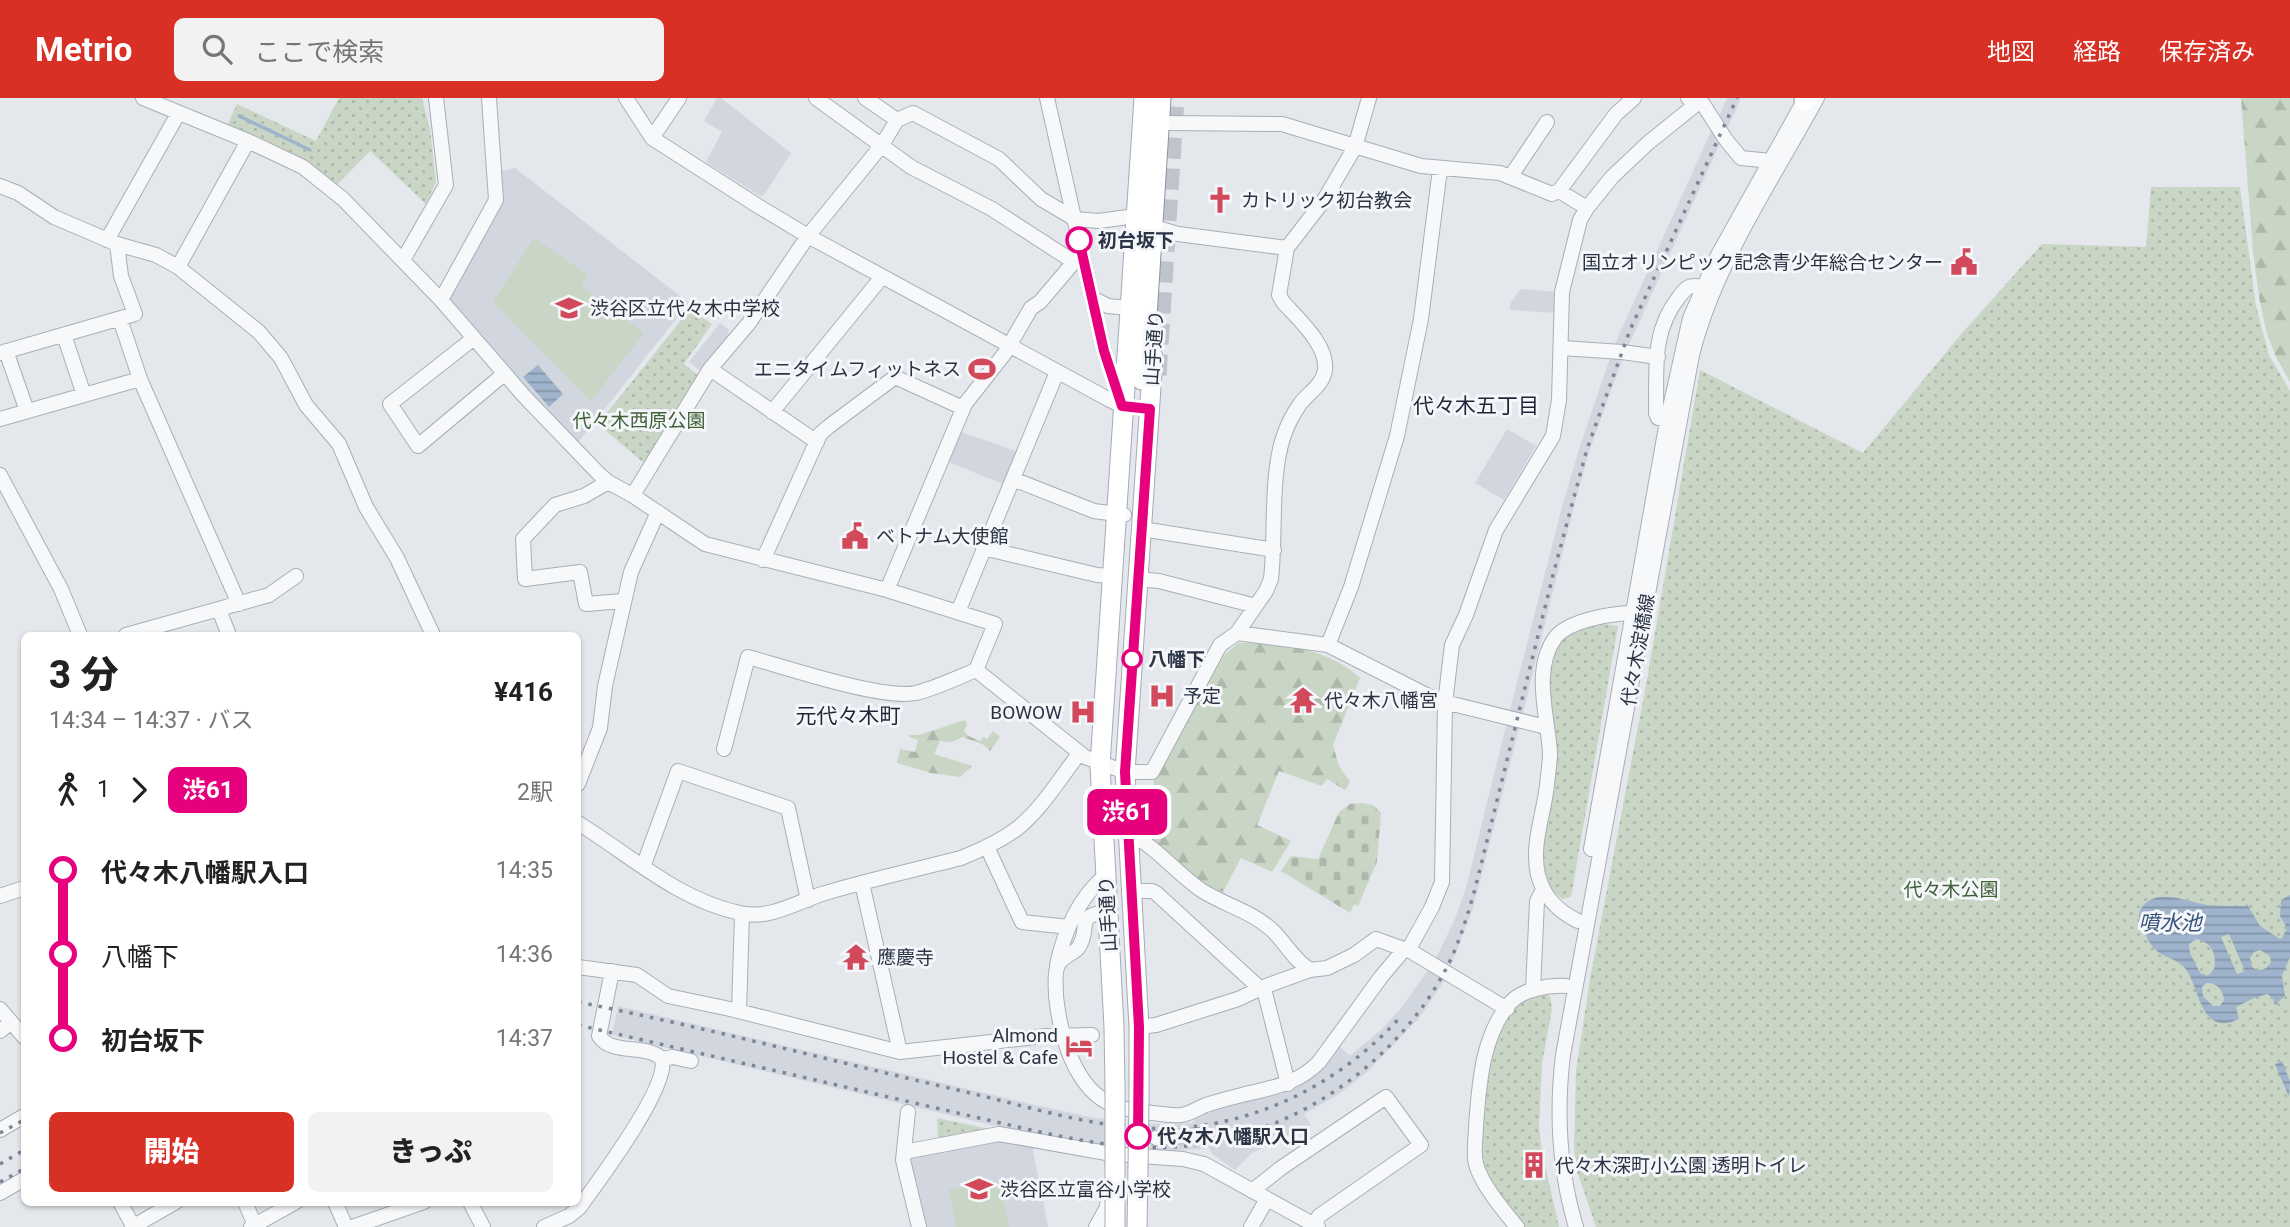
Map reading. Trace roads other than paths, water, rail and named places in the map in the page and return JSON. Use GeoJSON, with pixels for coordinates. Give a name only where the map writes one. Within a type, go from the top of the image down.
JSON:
{"type":"FeatureCollection","features":[{"type":"Feature","properties":{"kind":"highway"},"geometry":{"type":"LineString","coordinates":[[1146,98],[1148,168],[1138,379],[1160,98]]}},
{"type":"Feature","properties":{"kind":"main road","name":"山手通り"},"geometry":{"type":"LineString","coordinates":[[1128,1223],[1115,1086],[1100,765],[1113,569],[1120,515],[1122,406],[1135,216],[1146,98]]}},
{"type":"Feature","properties":{"kind":"main road","name":"山手通り"},"geometry":{"type":"LineString","coordinates":[[1128,1223],[1136,1162],[1132,1105],[1139,1027],[1125,772],[1170,98]]}},
{"type":"Feature","properties":{"kind":"main road"},"geometry":{"type":"LineString","coordinates":[[1120,515],[1128,462],[1139,459],[1147,466]]}},
{"type":"Feature","properties":{"kind":"main road"},"geometry":{"type":"LineString","coordinates":[[1103,713],[1112,721],[1120,716],[1122,682],[1134,639]]}},
{"type":"Feature","properties":{"kind":"street"},"geometry":{"type":"LineString","coordinates":[[143,98],[303,167],[343,199],[608,482],[633,495],[705,544],[887,590],[995,624],[976,670],[915,693],[898,694],[834,681],[748,657],[724,749]]}},
{"type":"Feature","properties":{"kind":"street"},"geometry":{"type":"LineString","coordinates":[[402,260],[446,185],[436,98]]}},
{"type":"Feature","properties":{"kind":"street"},"geometry":{"type":"LineString","coordinates":[[440,300],[496,200],[489,98]]}},
{"type":"Feature","properties":{"kind":"street"},"geometry":{"type":"LineString","coordinates":[[626,98],[652,138],[808,236],[1122,406],[1150,409]]}},
{"type":"Feature","properties":{"kind":"street"},"geometry":{"type":"LineString","coordinates":[[652,138],[679,98]]}},
{"type":"Feature","properties":{"kind":"street"},"geometry":{"type":"LineString","coordinates":[[816,98],[911,167],[992,209],[1079,261]]}},
{"type":"Feature","properties":{"kind":"street"},"geometry":{"type":"LineString","coordinates":[[865,98],[897,120]]}},
{"type":"Feature","properties":{"kind":"street"},"geometry":{"type":"LineString","coordinates":[[1047,98],[1075,219],[1079,261],[1092,298],[1108,367],[1122,406]]}},
{"type":"Feature","properties":{"kind":"street"},"geometry":{"type":"LineString","coordinates":[[976,670],[1079,754],[1100,765],[1125,772],[1152,772],[1220,645],[1237,633],[1256,607],[1271,579],[1277,467],[1282,442],[1291,418],[1301,402],[1322,381],[1325,368],[1318,342],[1279,295],[1287,248],[1324,200],[1355,147],[1370,98]]}},
{"type":"Feature","properties":{"kind":"street"},"geometry":{"type":"LineString","coordinates":[[1168,123],[1282,124],[1355,147],[1440,169],[1500,173],[1552,194],[1559,191],[1616,114],[1634,98]]}},
{"type":"Feature","properties":{"kind":"street"},"geometry":{"type":"LineString","coordinates":[[1105,876],[1085,895],[1069,927],[1057,966],[1057,1002],[1063,1036],[1077,1070],[1092,1090],[1112,1105],[1132,1105],[1182,1115],[1225,1099],[1287,1084],[1307,1074],[1319,1062],[1381,977],[1411,946],[1432,907],[1441,882],[1445,703],[1452,645],[1466,615],[1496,530],[1553,436],[1559,400],[1562,292],[1577,229],[1587,208],[1612,177],[1695,99],[1703,104],[1726,141],[1741,158],[1771,161]]}},
{"type":"Feature","properties":{"kind":"street","name":"代々木淀橋線"},"geometry":{"type":"LineString","coordinates":[[1576,1227],[1564,1179],[1559,1140],[1563,1055],[1673,422],[1684,336],[1702,287],[1771,161],[1809,99]]}},
{"type":"Feature","properties":{"kind":"street","name":"代々木淀橋線"},"geometry":{"type":"LineString","coordinates":[[1566,1227],[1555,1181],[1549,1107],[1552,1063],[1673,422],[1712,292],[1809,99]]}},
{"type":"Feature","properties":{"kind":"street"},"geometry":{"type":"LineString","coordinates":[[633,495],[710,369],[749,323],[808,236],[882,145],[897,120],[913,113],[999,159],[1041,199],[1075,219],[1098,221],[1135,216]]}},
{"type":"Feature","properties":{"kind":"street"},"geometry":{"type":"LineString","coordinates":[[27,411],[3,352],[135,314],[112,242],[178,114]]}},
{"type":"Feature","properties":{"kind":"street"},"geometry":{"type":"LineString","coordinates":[[1511,176],[1547,122]]}},
{"type":"Feature","properties":{"kind":"street"},"geometry":{"type":"LineString","coordinates":[[178,267],[248,141]]}},
{"type":"Feature","properties":{"kind":"street"},"geometry":{"type":"LineString","coordinates":[[1328,645],[1351,587],[1396,436],[1421,319],[1440,169]]}},
{"type":"Feature","properties":{"kind":"street"},"geometry":{"type":"LineString","coordinates":[[0,186],[18,193],[54,217],[112,242],[156,255],[178,267],[259,332],[281,358],[306,405],[339,444],[366,507],[397,558],[432,632]]}},
{"type":"Feature","properties":{"kind":"street"},"geometry":{"type":"LineString","coordinates":[[1559,191],[1587,208]]}},
{"type":"Feature","properties":{"kind":"street"},"geometry":{"type":"LineString","coordinates":[[1161,229],[1178,234],[1287,248]]}},
{"type":"Feature","properties":{"kind":"street"},"geometry":{"type":"LineString","coordinates":[[887,590],[963,408],[1009,346],[1031,309],[1079,261]]}},
{"type":"Feature","properties":{"kind":"street"},"geometry":{"type":"LineString","coordinates":[[772,412],[882,277]]}},
{"type":"Feature","properties":{"kind":"street"},"geometry":{"type":"LineString","coordinates":[[1673,422],[1657,417],[1656,413],[1660,329],[1686,287],[1702,287]]}},
{"type":"Feature","properties":{"kind":"street"},"geometry":{"type":"LineString","coordinates":[[1092,298],[1108,306],[1129,308]]}},
{"type":"Feature","properties":{"kind":"street"},"geometry":{"type":"LineString","coordinates":[[120,319],[140,379],[239,604]]}},
{"type":"Feature","properties":{"kind":"street"},"geometry":{"type":"LineString","coordinates":[[64,335],[84,395]]}},
{"type":"Feature","properties":{"kind":"street"},"geometry":{"type":"LineString","coordinates":[[474,338],[390,404],[418,446],[504,374]]}},
{"type":"Feature","properties":{"kind":"street"},"geometry":{"type":"LineString","coordinates":[[1562,348],[1622,352],[1658,358]]}},
{"type":"Feature","properties":{"kind":"street"},"geometry":{"type":"LineString","coordinates":[[710,369],[817,442]]}},
{"type":"Feature","properties":{"kind":"street"},"geometry":{"type":"LineString","coordinates":[[958,612],[1057,372]]}},
{"type":"Feature","properties":{"kind":"street"},"geometry":{"type":"LineString","coordinates":[[763,559],[823,430],[895,377],[963,408]]}},
{"type":"Feature","properties":{"kind":"street"},"geometry":{"type":"LineString","coordinates":[[0,419],[140,379]]}},
{"type":"Feature","properties":{"kind":"street"},"geometry":{"type":"LineString","coordinates":[[1013,479],[1094,511],[1120,515]]}},
{"type":"Feature","properties":{"kind":"street"},"geometry":{"type":"LineString","coordinates":[[608,482],[583,496],[555,505],[523,539],[525,579],[580,572],[586,604],[623,601]]}},
{"type":"Feature","properties":{"kind":"street"},"geometry":{"type":"LineString","coordinates":[[2,484],[61,589],[79,632]]}},
{"type":"Feature","properties":{"kind":"street"},"geometry":{"type":"LineString","coordinates":[[581,776],[600,728],[605,686],[631,572],[658,512]]}},
{"type":"Feature","properties":{"kind":"street"},"geometry":{"type":"LineString","coordinates":[[1142,529],[1274,550]]}},
{"type":"Feature","properties":{"kind":"street"},"geometry":{"type":"LineString","coordinates":[[983,548],[1097,575],[1113,569]]}},
{"type":"Feature","properties":{"kind":"street"},"geometry":{"type":"LineString","coordinates":[[139,632],[269,595],[296,576]]}},
{"type":"Feature","properties":{"kind":"street"},"geometry":{"type":"LineString","coordinates":[[1137,579],[1158,581],[1256,607]]}},
{"type":"Feature","properties":{"kind":"street"},"geometry":{"type":"LineString","coordinates":[[219,610],[228,632]]}},
{"type":"Feature","properties":{"kind":"street"},"geometry":{"type":"LineString","coordinates":[[1578,921],[1561,912],[1543,890],[1536,865],[1550,754],[1546,727],[1546,658],[1555,637],[1572,624],[1635,613]]}},
{"type":"Feature","properties":{"kind":"street"},"geometry":{"type":"LineString","coordinates":[[1237,633],[1328,645],[1445,703],[1546,727]]}},
{"type":"Feature","properties":{"kind":"street"},"geometry":{"type":"LineString","coordinates":[[581,825],[686,894],[713,906],[742,914],[772,913],[862,883],[961,858],[987,847],[1025,821],[1079,754]]}},
{"type":"Feature","properties":{"kind":"street"},"geometry":{"type":"LineString","coordinates":[[643,867],[678,771],[788,808],[808,900]]}},
{"type":"Feature","properties":{"kind":"street"},"geometry":{"type":"LineString","coordinates":[[1128,833],[1145,842],[1186,879],[1205,892],[1253,916],[1273,931],[1295,958],[1310,970]]}},
{"type":"Feature","properties":{"kind":"street"},"geometry":{"type":"LineString","coordinates":[[987,847],[1022,922],[1069,927]]}},
{"type":"Feature","properties":{"kind":"street"},"geometry":{"type":"LineString","coordinates":[[862,883],[900,1052]]}},
{"type":"Feature","properties":{"kind":"street"},"geometry":{"type":"LineString","coordinates":[[0,896],[21,889]]}},
{"type":"Feature","properties":{"kind":"street"},"geometry":{"type":"LineString","coordinates":[[1534,990],[1538,901],[1543,890]]}},
{"type":"Feature","properties":{"kind":"street"},"geometry":{"type":"LineString","coordinates":[[1132,891],[1156,893],[1262,989],[1287,1084]]}},
{"type":"Feature","properties":{"kind":"street"},"geometry":{"type":"LineString","coordinates":[[1057,966],[1079,947],[1089,916],[1107,912]]}},
{"type":"Feature","properties":{"kind":"street"},"geometry":{"type":"LineString","coordinates":[[739,1011],[742,914]]}},
{"type":"Feature","properties":{"kind":"street"},"geometry":{"type":"LineString","coordinates":[[1139,1027],[1156,1025],[1238,999],[1310,970],[1339,964],[1376,939],[1406,950],[1445,970],[1507,1009]]}},
{"type":"Feature","properties":{"kind":"street"},"geometry":{"type":"LineString","coordinates":[[581,967],[637,975],[668,996],[900,1052],[1092,1035]]}},
{"type":"Feature","properties":{"kind":"street"},"geometry":{"type":"LineString","coordinates":[[581,1205],[651,1100],[664,1068],[662,1059],[655,1054],[608,1045],[599,1035],[612,971]]}},
{"type":"Feature","properties":{"kind":"street"},"geometry":{"type":"LineString","coordinates":[[1517,1227],[1501,1207],[1476,1163],[1475,1140],[1481,1076],[1493,1032],[1507,1009],[1521,995],[1557,985],[1566,986]]}},
{"type":"Feature","properties":{"kind":"street"},"geometry":{"type":"LineString","coordinates":[[0,1009],[6,1027]]}},
{"type":"Feature","properties":{"kind":"street"},"geometry":{"type":"LineString","coordinates":[[662,1059],[673,1057],[691,1062]]}},
{"type":"Feature","properties":{"kind":"street"},"geometry":{"type":"LineString","coordinates":[[904,1152],[999,1134],[1112,1154],[1136,1162],[1195,1161],[1316,1226],[1319,1216],[1421,1145],[1386,1097],[1291,1161],[1252,1191]]}},
{"type":"Feature","properties":{"kind":"street"},"geometry":{"type":"LineString","coordinates":[[0,1118],[21,1109]]}},
{"type":"Feature","properties":{"kind":"street"},"geometry":{"type":"LineString","coordinates":[[908,1112],[903,1160],[919,1227]]}},
{"type":"Feature","properties":{"kind":"street"},"geometry":{"type":"LineString","coordinates":[[0,1130],[21,1118]]}},
{"type":"Feature","properties":{"kind":"street"},"geometry":{"type":"LineString","coordinates":[[1156,1138],[1199,1135]]}},
{"type":"Feature","properties":{"kind":"street"},"geometry":{"type":"LineString","coordinates":[[1096,1227],[1107,1207],[1112,1154]]}},
{"type":"Feature","properties":{"kind":"street"},"geometry":{"type":"LineString","coordinates":[[0,1193],[21,1181]]}},
{"type":"Feature","properties":{"kind":"street"},"geometry":{"type":"LineString","coordinates":[[1251,1227],[1267,1199]]}},
{"type":"Feature","properties":{"kind":"street"},"geometry":{"type":"LineString","coordinates":[[122,1206],[133,1227],[169,1206]]}},
{"type":"Feature","properties":{"kind":"street"},"geometry":{"type":"LineString","coordinates":[[246,1206],[255,1226],[289,1206]]}},
{"type":"Feature","properties":{"kind":"street"},"geometry":{"type":"LineString","coordinates":[[337,1206],[346,1227]]}},
{"type":"Feature","properties":{"kind":"street"},"geometry":{"type":"LineString","coordinates":[[352,1227],[412,1206]]}},
{"type":"Feature","properties":{"kind":"street"},"geometry":{"type":"LineString","coordinates":[[472,1206],[483,1227]]}},
{"type":"Feature","properties":{"kind":"street"},"geometry":{"type":"LineString","coordinates":[[544,1227],[569,1216],[580,1206]]}},
{"type":"Feature","properties":{"kind":"water"},"geometry":{"type":"Polygon","coordinates":[[[538,365],[563,394],[549,407],[523,377],[538,365]]]}},
{"type":"Feature","properties":{"kind":"water","name":"噴水池"},"geometry":{"type":"Polygon","coordinates":[[[2290,895],[2290,957],[2282,976],[2285,996],[2275,1005],[2272,997],[2267,994],[2254,998],[2236,1007],[2239,1019],[2226,1023],[2216,1022],[2209,1016],[2185,968],[2154,948],[2139,919],[2140,911],[2154,898],[2172,897],[2207,905],[2247,904],[2260,926],[2280,939],[2287,928],[2280,916],[2281,900],[2290,895]],[[2229,934],[2221,937],[2237,974],[2245,971],[2229,934]],[[2197,939],[2189,944],[2190,953],[2200,973],[2208,976],[2214,969],[2212,950],[2197,939]],[[2260,950],[2254,952],[2250,958],[2252,967],[2260,970],[2267,967],[2271,962],[2270,956],[2260,950]],[[2206,983],[2202,987],[2203,996],[2213,1006],[2220,1006],[2224,1000],[2219,987],[2206,983]]]}},
{"type":"Feature","properties":{"kind":"water"},"geometry":{"type":"Polygon","coordinates":[[[2282,1061],[2290,1081],[2289,1097],[2275,1064],[2282,1061]]]}},
{"type":"Feature","properties":{"kind":"waterway"},"geometry":{"type":"LineString","coordinates":[[239,116],[310,150]]}},
{"type":"Feature","properties":{"kind":"tunnel"},"geometry":{"type":"LineString","coordinates":[[1156,375],[1174,98]]}},
{"type":"Feature","properties":{"kind":"railway"},"geometry":{"type":"LineString","coordinates":[[581,1026],[1031,1130],[1084,1141],[1155,1148],[1215,1142],[1256,1131],[1295,1114],[1332,1093],[1366,1067],[1397,1038],[1424,1005],[1446,969],[1459,940],[1475,889],[1587,449],[1630,330],[1737,98]]}},
{"type":"Feature","properties":{"kind":"railway"},"geometry":{"type":"LineString","coordinates":[[581,1003],[724,1034],[1072,1118],[1153,1129],[1211,1124],[1242,1117],[1302,1093],[1356,1059],[1402,1015]]}},
{"type":"Feature","properties":{"kind":"railway"},"geometry":{"type":"LineString","coordinates":[[0,1133],[21,1122]]}},
{"type":"Feature","properties":{"kind":"railway"},"geometry":{"type":"LineString","coordinates":[[0,1164],[21,1152]]}},
{"type":"Feature","properties":{"kind":"railway"},"geometry":{"type":"LineString","coordinates":[[0,1182],[21,1171]]}},
{"type":"Feature","properties":{"kind":"place","name":"カトリック初台教会"},"geometry":{"type":"Point","coordinates":[1220,200]}},
{"type":"Feature","properties":{"kind":"place","name":"初台坂下"},"geometry":{"type":"Point","coordinates":[1079,240]}},
{"type":"Feature","properties":{"kind":"place","name":"国立オリンピック記念青少年総合センター"},"geometry":{"type":"Point","coordinates":[1964,262]}},
{"type":"Feature","properties":{"kind":"place","name":"渋谷区立代々木中学校"},"geometry":{"type":"Point","coordinates":[569,308]}},
{"type":"Feature","properties":{"kind":"place","name":"エニタイムフィットネス"},"geometry":{"type":"Point","coordinates":[982,369]}},
{"type":"Feature","properties":{"kind":"place","name":"ベトナム大使館"},"geometry":{"type":"Point","coordinates":[855,536]}},
{"type":"Feature","properties":{"kind":"place","name":"八幡下"},"geometry":{"type":"Point","coordinates":[1132,659]}},
{"type":"Feature","properties":{"kind":"place","name":"予定"},"geometry":{"type":"Point","coordinates":[1162,696]}},
{"type":"Feature","properties":{"kind":"place","name":"代々木八幡宮"},"geometry":{"type":"Point","coordinates":[1303,700]}},
{"type":"Feature","properties":{"kind":"place","name":"BOWOW"},"geometry":{"type":"Point","coordinates":[1083,712]}},
{"type":"Feature","properties":{"kind":"place","name":"應慶寺"},"geometry":{"type":"Point","coordinates":[856,957]}},
{"type":"Feature","properties":{"kind":"place","name":"Almond Hostel & Cafe"},"geometry":{"type":"Point","coordinates":[1079,1046]}},
{"type":"Feature","properties":{"kind":"place","name":"代々木八幡駅入口"},"geometry":{"type":"Point","coordinates":[1138,1136]}},
{"type":"Feature","properties":{"kind":"place","name":"代々木深町小公園 透明トイレ"},"geometry":{"type":"Point","coordinates":[1534,1165]}},
{"type":"Feature","properties":{"kind":"place","name":"渋谷区立富谷小学校"},"geometry":{"type":"Point","coordinates":[979,1189]}},
{"type":"Feature","properties":{"kind":"district","name":"代々木五丁目"},"geometry":{"type":"Point","coordinates":[1476,406]}},
{"type":"Feature","properties":{"kind":"district","name":"元代々木町"},"geometry":{"type":"Point","coordinates":[848,716]}},
{"type":"Feature","properties":{"kind":"park label","name":"代々木西原公園"},"geometry":{"type":"Point","coordinates":[639,420]}},
{"type":"Feature","properties":{"kind":"park label","name":"代々木公園"},"geometry":{"type":"Point","coordinates":[1951,889]}}]}
